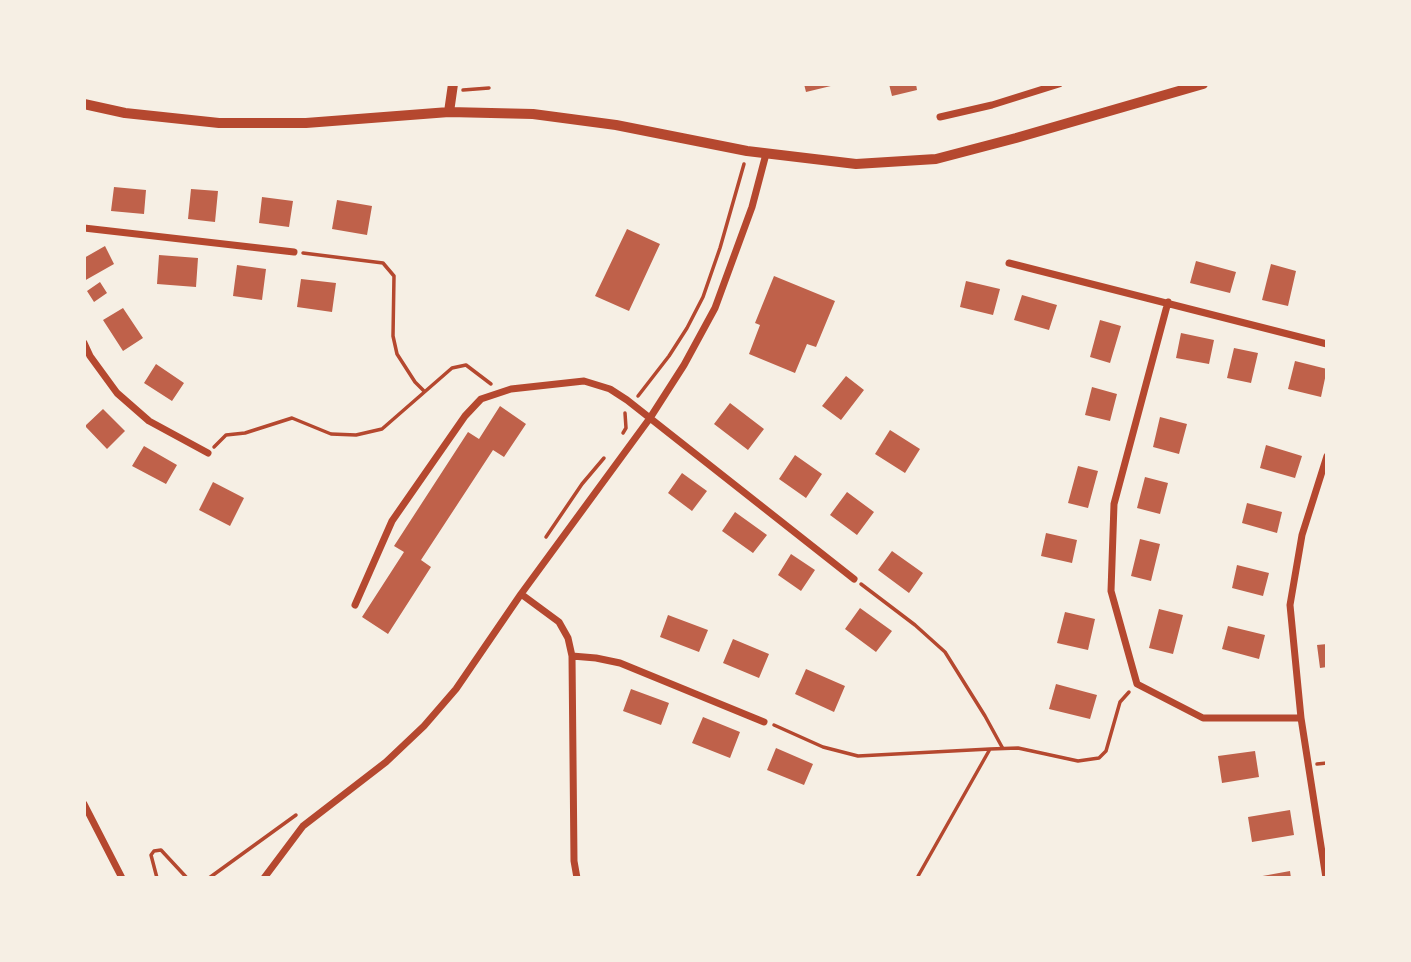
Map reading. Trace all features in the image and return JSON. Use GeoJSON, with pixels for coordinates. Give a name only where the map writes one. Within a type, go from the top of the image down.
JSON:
{"type":"FeatureCollection","features":[{"type":"Feature","properties":{"kind":"street"},"geometry":{"type":"LineString","coordinates":[[940,117],[992,105],[1059,84]]}},
{"type":"Feature","properties":{"kind":"street"},"geometry":{"type":"LineString","coordinates":[[84,104],[125,113],[219,123],[306,123],[449,112],[533,114],[616,125],[766,154],[856,164],[936,159],[1203,84]]}},
{"type":"Feature","properties":{"kind":"street"},"geometry":{"type":"LineString","coordinates":[[449,112],[452,87]]}},
{"type":"Feature","properties":{"kind":"street"},"geometry":{"type":"LineString","coordinates":[[264,878],[303,826],[386,762],[425,726],[456,689],[521,594],[650,418],[684,365],[715,308],[752,207],[766,154]]}},
{"type":"Feature","properties":{"kind":"street"},"geometry":{"type":"LineString","coordinates":[[84,228],[295,252]]}},
{"type":"Feature","properties":{"kind":"street"},"geometry":{"type":"LineString","coordinates":[[1009,263],[1327,344]]}},
{"type":"Feature","properties":{"kind":"street"},"geometry":{"type":"LineString","coordinates":[[1168,302],[1114,504],[1111,591],[1137,684],[1203,718],[1301,718]]}},
{"type":"Feature","properties":{"kind":"street"},"geometry":{"type":"LineString","coordinates":[[84,343],[90,356],[117,393],[149,421],[208,453]]}},
{"type":"Feature","properties":{"kind":"street"},"geometry":{"type":"LineString","coordinates":[[355,605],[393,521],[465,416],[481,399],[495,392],[584,381],[610,389],[632,404],[854,579]]}},
{"type":"Feature","properties":{"kind":"street"},"geometry":{"type":"LineString","coordinates":[[1326,878],[1301,718],[1290,605],[1302,535],[1327,456]]}},
{"type":"Feature","properties":{"kind":"street"},"geometry":{"type":"LineString","coordinates":[[521,594],[559,622],[568,638],[572,656],[573,861],[577,878]]}},
{"type":"Feature","properties":{"kind":"street"},"geometry":{"type":"LineString","coordinates":[[572,656],[620,663],[764,722]]}},
{"type":"Feature","properties":{"kind":"street"},"geometry":{"type":"LineString","coordinates":[[84,804],[122,878]]}},
{"type":"Feature","properties":{"kind":"path"},"geometry":{"type":"LineString","coordinates":[[452,87],[489,88]]}},
{"type":"Feature","properties":{"kind":"path"},"geometry":{"type":"LineString","coordinates":[[621,437],[626,428],[624,414],[669,356],[703,297],[720,248],[747,151]]}},
{"type":"Feature","properties":{"kind":"path"},"geometry":{"type":"LineString","coordinates":[[295,252],[383,264],[394,276],[393,336],[397,354],[424,391]]}},
{"type":"Feature","properties":{"kind":"path"},"geometry":{"type":"LineString","coordinates":[[208,453],[226,435],[245,433],[292,418],[331,434],[356,435],[382,429],[452,368],[467,365],[489,381],[495,392]]}},
{"type":"Feature","properties":{"kind":"path"},"geometry":{"type":"LineString","coordinates":[[542,546],[549,531],[582,484],[609,452]]}},
{"type":"Feature","properties":{"kind":"path"},"geometry":{"type":"LineString","coordinates":[[854,579],[915,625],[945,652],[1002,747]]}},
{"type":"Feature","properties":{"kind":"path"},"geometry":{"type":"LineString","coordinates":[[764,722],[823,747],[858,756],[1002,747],[1078,761],[1099,758],[1106,751],[1120,702],[1137,684]]}},
{"type":"Feature","properties":{"kind":"path"},"geometry":{"type":"LineString","coordinates":[[917,878],[990,749]]}},
{"type":"Feature","properties":{"kind":"path"},"geometry":{"type":"LineString","coordinates":[[209,878],[302,810]]}},
{"type":"Feature","properties":{"kind":"path"},"geometry":{"type":"LineString","coordinates":[[157,878],[151,855],[154,850],[161,850],[187,878]]}},
{"type":"Feature","properties":{"kind":"building"},"geometry":{"type":"Polygon","coordinates":[[[804,84],[835,84],[835,85],[806,92],[804,84]]]}},
{"type":"Feature","properties":{"kind":"building"},"geometry":{"type":"Polygon","coordinates":[[[889,84],[916,84],[917,90],[892,96],[889,84]]]}},
{"type":"Feature","properties":{"kind":"building"},"geometry":{"type":"Polygon","coordinates":[[[114,187],[146,190],[144,214],[111,211],[114,187]]]}},
{"type":"Feature","properties":{"kind":"building"},"geometry":{"type":"Polygon","coordinates":[[[191,189],[218,191],[215,222],[188,219],[191,189]]]}},
{"type":"Feature","properties":{"kind":"building"},"geometry":{"type":"Polygon","coordinates":[[[262,197],[293,201],[289,227],[259,223],[262,197]]]}},
{"type":"Feature","properties":{"kind":"building"},"geometry":{"type":"Polygon","coordinates":[[[337,200],[372,206],[367,235],[332,229],[337,200]]]}},
{"type":"Feature","properties":{"kind":"building"},"geometry":{"type":"Polygon","coordinates":[[[627,229],[660,244],[629,311],[595,296],[627,229]]]}},
{"type":"Feature","properties":{"kind":"building"},"geometry":{"type":"Polygon","coordinates":[[[105,246],[114,264],[84,281],[84,258],[105,246]]]}},
{"type":"Feature","properties":{"kind":"building"},"geometry":{"type":"Polygon","coordinates":[[[159,255],[198,258],[196,287],[157,284],[159,255]]]}},
{"type":"Feature","properties":{"kind":"building"},"geometry":{"type":"Polygon","coordinates":[[[1196,261],[1236,272],[1230,293],[1190,283],[1196,261]]]}},
{"type":"Feature","properties":{"kind":"building"},"geometry":{"type":"Polygon","coordinates":[[[1271,264],[1296,271],[1288,306],[1262,300],[1271,264]]]}},
{"type":"Feature","properties":{"kind":"building"},"geometry":{"type":"Polygon","coordinates":[[[237,265],[266,269],[262,300],[233,296],[237,265]]]}},
{"type":"Feature","properties":{"kind":"building"},"geometry":{"type":"Polygon","coordinates":[[[774,276],[835,301],[816,347],[807,344],[795,373],[749,354],[760,325],[755,323],[774,276]]]}},
{"type":"Feature","properties":{"kind":"building"},"geometry":{"type":"Polygon","coordinates":[[[301,279],[336,283],[332,312],[297,307],[301,279]]]}},
{"type":"Feature","properties":{"kind":"building"},"geometry":{"type":"Polygon","coordinates":[[[966,281],[1000,289],[993,315],[960,307],[966,281]]]}},
{"type":"Feature","properties":{"kind":"building"},"geometry":{"type":"Polygon","coordinates":[[[100,282],[107,293],[94,302],[87,291],[100,282]]]}},
{"type":"Feature","properties":{"kind":"building"},"geometry":{"type":"Polygon","coordinates":[[[1022,295],[1057,305],[1049,330],[1014,320],[1022,295]]]}},
{"type":"Feature","properties":{"kind":"building"},"geometry":{"type":"Polygon","coordinates":[[[123,308],[143,338],[123,351],[103,320],[123,308]]]}},
{"type":"Feature","properties":{"kind":"building"},"geometry":{"type":"Polygon","coordinates":[[[1100,320],[1121,326],[1110,363],[1090,357],[1100,320]]]}},
{"type":"Feature","properties":{"kind":"building"},"geometry":{"type":"Polygon","coordinates":[[[1181,333],[1214,340],[1209,364],[1176,358],[1181,333]]]}},
{"type":"Feature","properties":{"kind":"building"},"geometry":{"type":"Polygon","coordinates":[[[1234,348],[1258,353],[1251,383],[1227,378],[1234,348]]]}},
{"type":"Feature","properties":{"kind":"building"},"geometry":{"type":"Polygon","coordinates":[[[1295,361],[1327,369],[1321,397],[1288,389],[1295,361]]]}},
{"type":"Feature","properties":{"kind":"building"},"geometry":{"type":"Polygon","coordinates":[[[156,364],[184,383],[172,401],[144,383],[156,364]]]}},
{"type":"Feature","properties":{"kind":"building"},"geometry":{"type":"Polygon","coordinates":[[[846,376],[864,390],[841,420],[822,406],[846,376]]]}},
{"type":"Feature","properties":{"kind":"building"},"geometry":{"type":"Polygon","coordinates":[[[1092,387],[1117,394],[1110,421],[1085,415],[1092,387]]]}},
{"type":"Feature","properties":{"kind":"building"},"geometry":{"type":"Polygon","coordinates":[[[730,403],[764,429],[748,450],[714,424],[730,403]]]}},
{"type":"Feature","properties":{"kind":"building"},"geometry":{"type":"Polygon","coordinates":[[[500,406],[526,424],[504,457],[493,450],[421,560],[431,567],[388,634],[362,617],[404,552],[394,546],[468,432],[479,439],[500,406]]]}},
{"type":"Feature","properties":{"kind":"building"},"geometry":{"type":"Polygon","coordinates":[[[103,409],[125,431],[107,449],[85,426],[103,409]]]}},
{"type":"Feature","properties":{"kind":"building"},"geometry":{"type":"Polygon","coordinates":[[[1160,417],[1187,424],[1179,454],[1153,447],[1160,417]]]}},
{"type":"Feature","properties":{"kind":"building"},"geometry":{"type":"Polygon","coordinates":[[[890,430],[920,449],[905,473],[875,454],[890,430]]]}},
{"type":"Feature","properties":{"kind":"building"},"geometry":{"type":"Polygon","coordinates":[[[1266,445],[1302,456],[1295,478],[1260,468],[1266,445]]]}},
{"type":"Feature","properties":{"kind":"building"},"geometry":{"type":"Polygon","coordinates":[[[144,446],[177,465],[166,484],[132,466],[144,446]]]}},
{"type":"Feature","properties":{"kind":"building"},"geometry":{"type":"Polygon","coordinates":[[[795,455],[822,474],[806,498],[779,479],[795,455]]]}},
{"type":"Feature","properties":{"kind":"building"},"geometry":{"type":"Polygon","coordinates":[[[1078,466],[1098,471],[1088,508],[1068,503],[1078,466]]]}},
{"type":"Feature","properties":{"kind":"building"},"geometry":{"type":"Polygon","coordinates":[[[682,473],[707,491],[692,511],[668,493],[682,473]]]}},
{"type":"Feature","properties":{"kind":"building"},"geometry":{"type":"Polygon","coordinates":[[[1145,477],[1168,483],[1160,514],[1137,508],[1145,477]]]}},
{"type":"Feature","properties":{"kind":"building"},"geometry":{"type":"Polygon","coordinates":[[[213,482],[244,498],[230,526],[199,510],[213,482]]]}},
{"type":"Feature","properties":{"kind":"building"},"geometry":{"type":"Polygon","coordinates":[[[847,492],[874,512],[857,535],[830,515],[847,492]]]}},
{"type":"Feature","properties":{"kind":"building"},"geometry":{"type":"Polygon","coordinates":[[[1247,503],[1282,512],[1277,533],[1242,523],[1247,503]]]}},
{"type":"Feature","properties":{"kind":"building"},"geometry":{"type":"Polygon","coordinates":[[[735,512],[767,535],[753,553],[722,531],[735,512]]]}},
{"type":"Feature","properties":{"kind":"building"},"geometry":{"type":"Polygon","coordinates":[[[1046,533],[1077,540],[1072,563],[1041,556],[1046,533]]]}},
{"type":"Feature","properties":{"kind":"building"},"geometry":{"type":"Polygon","coordinates":[[[1140,539],[1160,544],[1151,581],[1131,576],[1140,539]]]}},
{"type":"Feature","properties":{"kind":"building"},"geometry":{"type":"Polygon","coordinates":[[[892,551],[923,573],[909,593],[878,570],[892,551]]]}},
{"type":"Feature","properties":{"kind":"building"},"geometry":{"type":"Polygon","coordinates":[[[791,554],[815,570],[801,591],[778,575],[791,554]]]}},
{"type":"Feature","properties":{"kind":"building"},"geometry":{"type":"Polygon","coordinates":[[[1237,565],[1269,573],[1263,596],[1232,588],[1237,565]]]}},
{"type":"Feature","properties":{"kind":"building"},"geometry":{"type":"Polygon","coordinates":[[[860,608],[892,631],[876,652],[845,629],[860,608]]]}},
{"type":"Feature","properties":{"kind":"building"},"geometry":{"type":"Polygon","coordinates":[[[1159,609],[1183,615],[1173,654],[1149,648],[1159,609]]]}},
{"type":"Feature","properties":{"kind":"building"},"geometry":{"type":"Polygon","coordinates":[[[1065,612],[1095,619],[1088,650],[1057,643],[1065,612]]]}},
{"type":"Feature","properties":{"kind":"building"},"geometry":{"type":"Polygon","coordinates":[[[668,615],[708,630],[699,652],[660,637],[668,615]]]}},
{"type":"Feature","properties":{"kind":"building"},"geometry":{"type":"Polygon","coordinates":[[[1228,626],[1265,635],[1259,659],[1222,649],[1228,626]]]}},
{"type":"Feature","properties":{"kind":"building"},"geometry":{"type":"Polygon","coordinates":[[[733,639],[769,654],[759,678],[723,663],[733,639]]]}},
{"type":"Feature","properties":{"kind":"building"},"geometry":{"type":"Polygon","coordinates":[[[1327,644],[1327,667],[1320,668],[1317,645],[1327,644]]]}},
{"type":"Feature","properties":{"kind":"building"},"geometry":{"type":"Polygon","coordinates":[[[806,669],[845,686],[834,712],[795,694],[806,669]]]}},
{"type":"Feature","properties":{"kind":"building"},"geometry":{"type":"Polygon","coordinates":[[[1056,684],[1097,695],[1090,719],[1049,709],[1056,684]]]}},
{"type":"Feature","properties":{"kind":"building"},"geometry":{"type":"Polygon","coordinates":[[[631,689],[669,703],[661,725],[623,711],[631,689]]]}},
{"type":"Feature","properties":{"kind":"building"},"geometry":{"type":"Polygon","coordinates":[[[703,717],[740,732],[730,758],[692,743],[703,717]]]}},
{"type":"Feature","properties":{"kind":"building"},"geometry":{"type":"Polygon","coordinates":[[[776,748],[813,764],[804,785],[767,770],[776,748]]]}},
{"type":"Feature","properties":{"kind":"building"},"geometry":{"type":"Polygon","coordinates":[[[1255,751],[1259,777],[1222,783],[1218,756],[1255,751]]]}},
{"type":"Feature","properties":{"kind":"building"},"geometry":{"type":"Polygon","coordinates":[[[1290,810],[1294,835],[1252,842],[1248,817],[1290,810]]]}},
{"type":"Feature","properties":{"kind":"building"},"geometry":{"type":"Polygon","coordinates":[[[1290,871],[1291,878],[1257,877],[1290,871]]]}}]}
